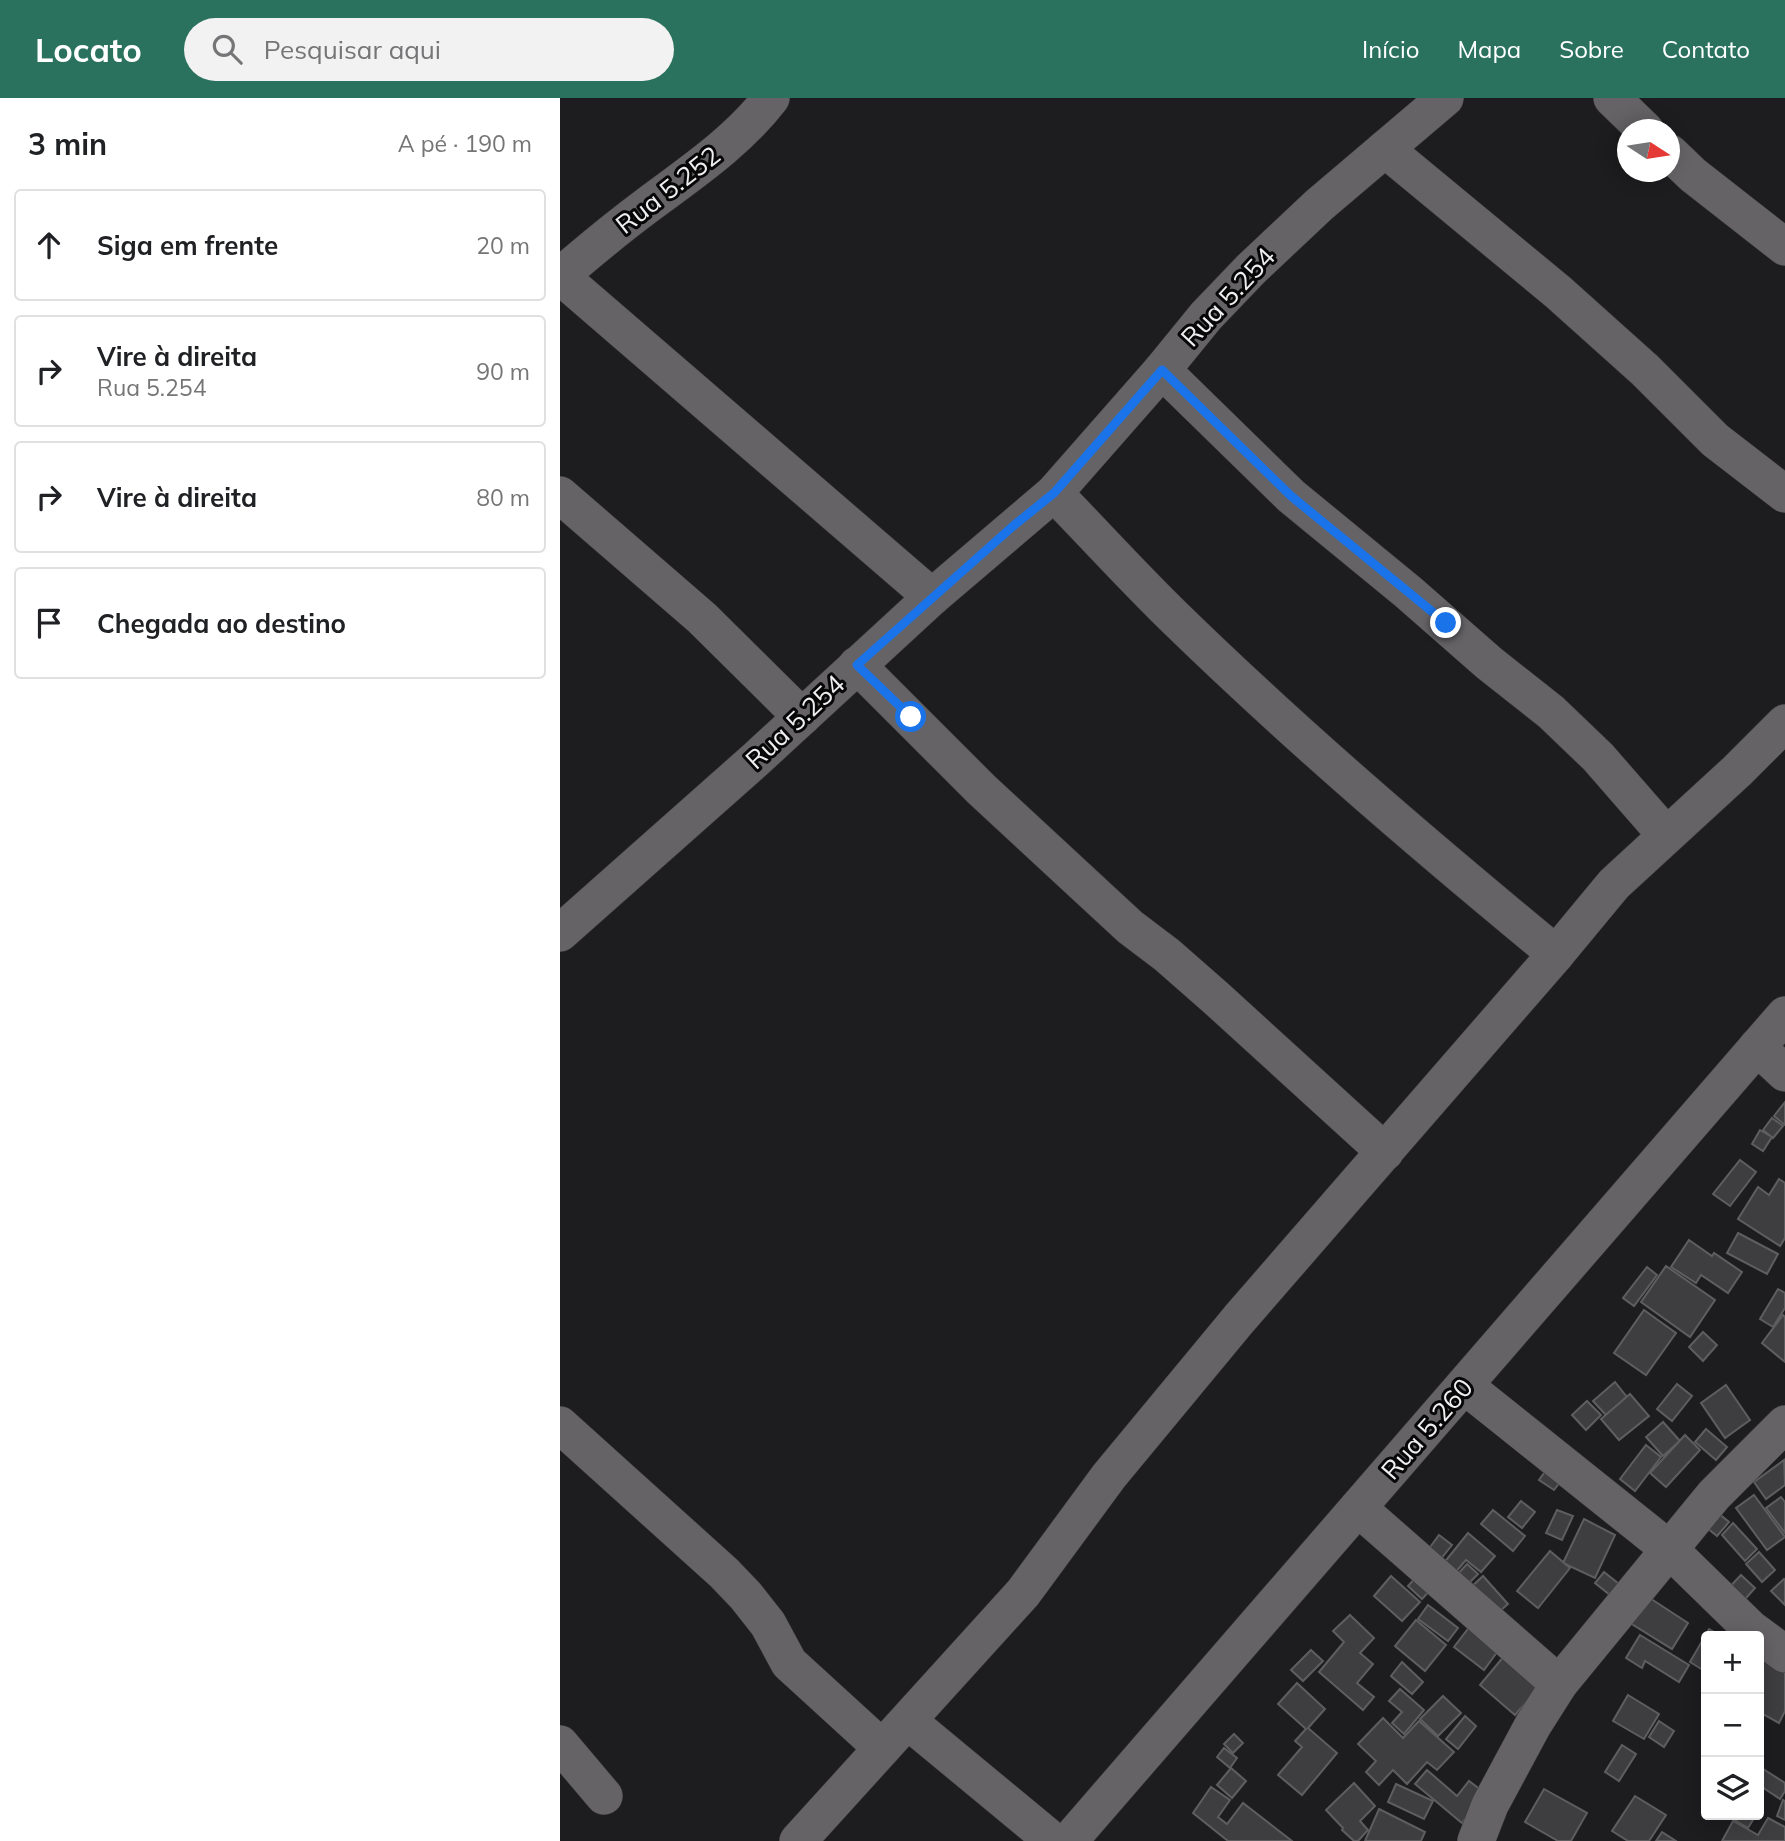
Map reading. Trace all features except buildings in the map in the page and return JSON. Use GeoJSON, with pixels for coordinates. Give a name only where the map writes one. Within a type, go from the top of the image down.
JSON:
{"type":"FeatureCollection","features":[{"type":"Feature","properties":{"kind":"street","name":"Rua 5.252"},"geometry":{"type":"LineString","coordinates":[[560,276],[622,224],[722,149],[771,98]]}},
{"type":"Feature","properties":{"kind":"street","name":"Rua 5.254"},"geometry":{"type":"LineString","coordinates":[[560,933],[932,597],[1054,493],[1206,316],[1251,269],[1319,205],[1445,98]]}},
{"type":"Feature","properties":{"kind":"street"},"geometry":{"type":"LineString","coordinates":[[1612,98],[1634,119]]}},
{"type":"Feature","properties":{"kind":"street"},"geometry":{"type":"LineString","coordinates":[[1385,149],[1558,292],[1645,370],[1715,440],[1785,494]]}},
{"type":"Feature","properties":{"kind":"street"},"geometry":{"type":"LineString","coordinates":[[1680,163],[1785,247]]}},
{"type":"Feature","properties":{"kind":"street"},"geometry":{"type":"LineString","coordinates":[[560,276],[932,597]]}},
{"type":"Feature","properties":{"kind":"street"},"geometry":{"type":"LineString","coordinates":[[1162,370],[1291,496],[1551,712],[1598,757],[1667,835]]}},
{"type":"Feature","properties":{"kind":"street"},"geometry":{"type":"LineString","coordinates":[[1054,493],[1173,615],[1282,717],[1440,859],[1556,954]]}},
{"type":"Feature","properties":{"kind":"street"},"geometry":{"type":"LineString","coordinates":[[560,495],[702,618],[802,717]]}},
{"type":"Feature","properties":{"kind":"street"},"geometry":{"type":"LineString","coordinates":[[857,665],[982,790],[1130,927],[1167,954],[1385,1152]]}},
{"type":"Feature","properties":{"kind":"street"},"geometry":{"type":"LineString","coordinates":[[798,1841],[1023,1594],[1109,1476],[1239,1318],[1614,884],[1785,723]]}},
{"type":"Feature","properties":{"kind":"street","name":"Rua 5.260"},"geometry":{"type":"LineString","coordinates":[[1069,1841],[1785,1016]]}},
{"type":"Feature","properties":{"kind":"street"},"geometry":{"type":"LineString","coordinates":[[1757,1047],[1785,1073]]}},
{"type":"Feature","properties":{"kind":"street"},"geometry":{"type":"LineString","coordinates":[[1465,1386],[1669,1549],[1751,1629],[1785,1654]]}},
{"type":"Feature","properties":{"kind":"street"},"geometry":{"type":"LineString","coordinates":[[1476,1841],[1490,1805],[1533,1725],[1559,1684],[1714,1495],[1785,1424]]}},
{"type":"Feature","properties":{"kind":"street"},"geometry":{"type":"LineString","coordinates":[[560,1425],[724,1573],[768,1624],[789,1663],[882,1748]]}},
{"type":"Feature","properties":{"kind":"street"},"geometry":{"type":"LineString","coordinates":[[1358,1508],[1559,1684]]}},
{"type":"Feature","properties":{"kind":"street"},"geometry":{"type":"LineString","coordinates":[[908,1721],[1053,1841]]}},
{"type":"Feature","properties":{"kind":"street"},"geometry":{"type":"LineString","coordinates":[[560,1744],[604,1796]]}},
{"type":"Feature","properties":{"kind":"route"},"geometry":{"type":"LineString","coordinates":[[911,717],[857,665],[1054,493],[1162,370],[1291,496],[1446,623]]}}]}
